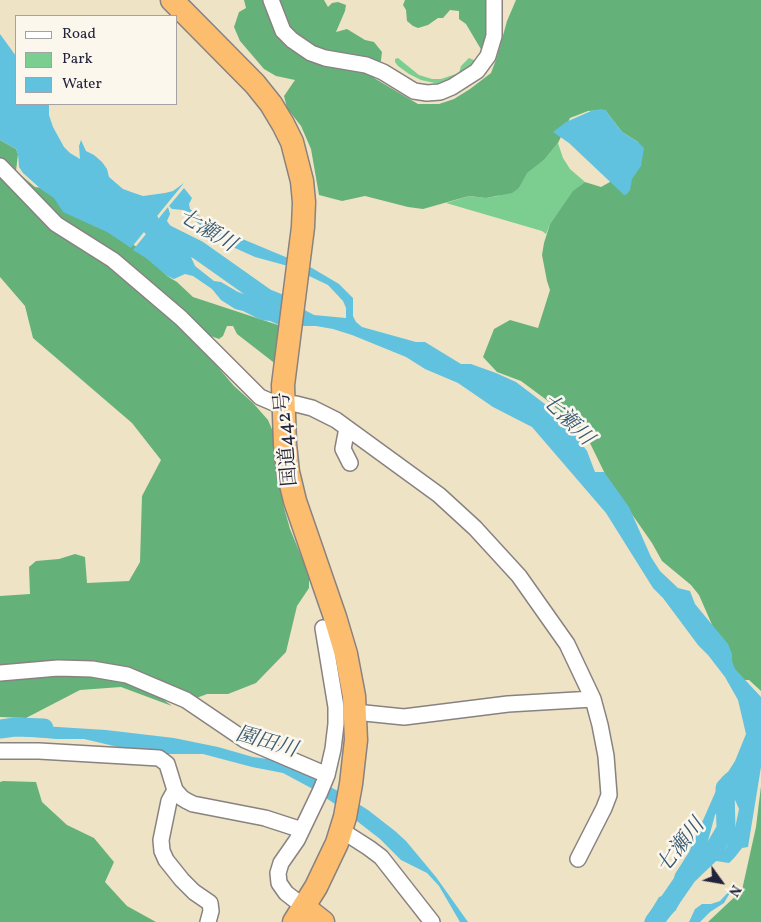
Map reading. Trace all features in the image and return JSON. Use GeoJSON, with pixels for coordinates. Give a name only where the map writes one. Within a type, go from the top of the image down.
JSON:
{"type":"FeatureCollection","features":[{"type":"Feature","properties":{"kind":"highway","name":"国道442号"},"geometry":{"type":"LineString","coordinates":[[172,0],[255,84],[271,104],[295,150],[303,191],[303,228],[283,394],[285,444],[291,488],[301,522],[340,630],[349,668],[355,712],[356,748],[350,792],[342,827],[328,865],[299,914]]}},
{"type":"Feature","properties":{"kind":"highway"},"geometry":{"type":"LineString","coordinates":[[299,914],[323,922]]}},
{"type":"Feature","properties":{"kind":"street"},"geometry":{"type":"LineString","coordinates":[[271,0],[283,31],[311,53],[324,58],[366,65],[383,72],[414,91],[427,93],[445,91],[452,87],[477,71],[488,56],[495,25],[494,0]]}},
{"type":"Feature","properties":{"kind":"street"},"geometry":{"type":"LineString","coordinates":[[0,166],[56,224],[113,260],[181,318],[260,397],[274,403],[283,394],[296,404],[312,408],[336,420],[439,495],[491,544],[528,588],[567,644],[593,699],[606,756],[609,795],[578,859]]}},
{"type":"Feature","properties":{"kind":"street"},"geometry":{"type":"LineString","coordinates":[[347,428],[343,449],[350,463]]}},
{"type":"Feature","properties":{"kind":"street"},"geometry":{"type":"LineString","coordinates":[[299,914],[278,878],[281,863],[302,830],[327,775],[333,749],[337,716],[323,628]]}},
{"type":"Feature","properties":{"kind":"street"},"geometry":{"type":"LineString","coordinates":[[0,673],[58,668],[92,669],[126,675],[186,700],[246,740],[327,775]]}},
{"type":"Feature","properties":{"kind":"street"},"geometry":{"type":"LineString","coordinates":[[355,712],[404,717],[508,704],[593,699]]}},
{"type":"Feature","properties":{"kind":"street"},"geometry":{"type":"LineString","coordinates":[[0,751],[39,751],[158,758],[167,764],[175,790],[182,798],[193,804],[288,824],[302,830]]}},
{"type":"Feature","properties":{"kind":"street"},"geometry":{"type":"LineString","coordinates":[[175,790],[169,801],[161,840],[162,851],[166,860],[182,880],[194,892],[210,903],[211,911],[208,922]]}},
{"type":"Feature","properties":{"kind":"street"},"geometry":{"type":"LineString","coordinates":[[342,827],[381,858],[408,889],[432,922]]}},
{"type":"Feature","properties":{"kind":"green space"},"geometry":{"type":"Polygon","coordinates":[[[244,0],[324,0],[328,7],[332,3],[338,2],[346,5],[336,32],[347,29],[365,40],[374,42],[382,52],[380,68],[374,78],[418,104],[439,104],[454,99],[491,73],[507,21],[516,0],[761,0],[761,691],[749,680],[743,680],[734,675],[699,595],[691,585],[662,561],[652,543],[608,480],[588,439],[552,404],[521,381],[497,372],[483,357],[494,329],[510,320],[538,328],[550,290],[542,255],[550,224],[573,191],[585,182],[601,187],[633,169],[638,142],[622,132],[605,110],[588,111],[570,118],[558,143],[544,160],[527,173],[519,188],[512,193],[486,198],[469,196],[423,209],[365,196],[342,201],[319,195],[311,149],[301,126],[287,108],[284,96],[295,80],[276,76],[264,69],[240,41],[234,27],[239,12],[246,8],[244,0]]]}},
{"type":"Feature","properties":{"kind":"green space"},"geometry":{"type":"Polygon","coordinates":[[[405,0],[491,0],[493,30],[482,51],[466,24],[459,19],[459,11],[450,10],[443,18],[438,18],[428,25],[418,28],[407,21],[406,10],[403,5],[405,0]]]}},
{"type":"Feature","properties":{"kind":"green space"},"geometry":{"type":"Polygon","coordinates":[[[398,58],[419,75],[432,79],[441,79],[459,73],[461,66],[469,58],[476,61],[477,68],[439,84],[421,80],[409,74],[395,62],[395,59],[398,58]]]}},
{"type":"Feature","properties":{"kind":"green space"},"geometry":{"type":"Polygon","coordinates":[[[0,140],[16,149],[18,154],[16,171],[35,187],[51,189],[144,252],[167,276],[177,282],[193,297],[281,326],[277,365],[237,334],[233,326],[227,326],[223,336],[219,339],[205,334],[211,359],[234,386],[268,420],[277,441],[283,504],[290,529],[309,575],[309,588],[297,606],[286,652],[256,683],[228,694],[207,694],[194,699],[149,689],[172,706],[121,687],[80,690],[26,718],[0,717],[0,596],[30,594],[29,567],[36,561],[59,559],[75,554],[85,557],[87,583],[129,581],[140,562],[142,496],[161,460],[132,423],[33,338],[25,306],[0,277],[0,140]]]}},
{"type":"Feature","properties":{"kind":"green space"},"geometry":{"type":"Polygon","coordinates":[[[558,143],[563,158],[570,169],[585,182],[573,192],[550,224],[546,234],[542,231],[446,203],[469,196],[486,198],[498,196],[519,188],[526,173],[544,160],[558,143]]]}},
{"type":"Feature","properties":{"kind":"green space"},"geometry":{"type":"Polygon","coordinates":[[[0,782],[36,782],[42,802],[67,825],[94,838],[114,862],[105,882],[127,906],[156,922],[0,922],[0,782]]]}},
{"type":"Feature","properties":{"kind":"green space"},"geometry":{"type":"Polygon","coordinates":[[[761,786],[761,922],[708,922],[742,890],[756,827],[761,786]]]}},
{"type":"Feature","properties":{"kind":"water"},"geometry":{"type":"Polygon","coordinates":[[[0,34],[15,55],[15,105],[49,105],[49,115],[53,127],[64,147],[70,153],[80,159],[79,146],[81,140],[86,151],[102,162],[107,169],[109,177],[123,189],[143,196],[173,191],[184,183],[131,248],[107,232],[63,212],[54,198],[23,173],[19,167],[16,149],[0,140],[0,34]]]}},
{"type":"Feature","properties":{"kind":"water"},"geometry":{"type":"Polygon","coordinates":[[[605,110],[622,132],[644,148],[641,166],[632,179],[630,190],[624,195],[569,143],[553,132],[566,122],[591,111],[605,110]]]}},
{"type":"Feature","properties":{"kind":"water"},"geometry":{"type":"Polygon","coordinates":[[[184,188],[192,198],[189,204],[190,209],[216,228],[312,268],[339,284],[353,298],[353,316],[362,327],[416,342],[425,342],[461,364],[471,364],[516,382],[562,417],[587,451],[595,472],[604,472],[629,507],[651,557],[660,571],[678,588],[690,591],[695,604],[728,644],[735,669],[761,697],[761,767],[748,847],[742,848],[729,863],[716,861],[716,856],[726,848],[735,828],[739,809],[735,800],[724,802],[715,815],[705,852],[696,871],[682,892],[676,910],[664,922],[644,922],[659,897],[668,894],[671,890],[675,874],[689,852],[722,777],[728,772],[735,761],[746,734],[738,700],[725,677],[653,588],[606,513],[532,427],[493,407],[458,383],[425,369],[406,357],[333,329],[316,326],[281,326],[270,321],[261,320],[235,309],[221,300],[212,289],[193,276],[185,274],[174,279],[167,276],[146,258],[133,250],[168,207],[170,214],[167,221],[172,228],[171,230],[175,233],[186,235],[191,244],[191,257],[195,266],[214,281],[221,282],[238,292],[257,298],[267,296],[277,300],[288,301],[314,315],[346,318],[346,308],[343,301],[328,285],[288,266],[255,257],[217,240],[183,210],[172,209],[169,206],[184,188]]]}},
{"type":"Feature","properties":{"kind":"water"},"geometry":{"type":"Polygon","coordinates":[[[42,726],[106,730],[174,738],[268,759],[307,775],[338,791],[368,810],[406,841],[436,877],[468,922],[460,922],[439,886],[427,873],[401,860],[380,839],[335,804],[283,773],[203,754],[166,754],[118,747],[84,739],[56,739],[0,734],[0,728],[42,726]]]}},
{"type":"Feature","properties":{"kind":"water"},"geometry":{"type":"Polygon","coordinates":[[[734,886],[724,903],[710,912],[700,922],[689,922],[695,909],[702,904],[720,901],[734,886]]]}},
{"type":"Feature","properties":{"kind":"waterway","name":"七瀬川"},"geometry":{"type":"LineString","coordinates":[[134,209],[145,212],[152,227],[198,250],[266,298],[286,306]]}},
{"type":"Feature","properties":{"kind":"waterway","name":"園田川"},"geometry":{"type":"LineString","coordinates":[[0,729],[15,727],[44,728]]}},
{"type":"Feature","properties":{"kind":"waterway","name":"七瀬川"},"geometry":{"type":"LineString","coordinates":[[654,922],[687,876],[713,851],[726,829],[725,788],[733,780]]}}]}
